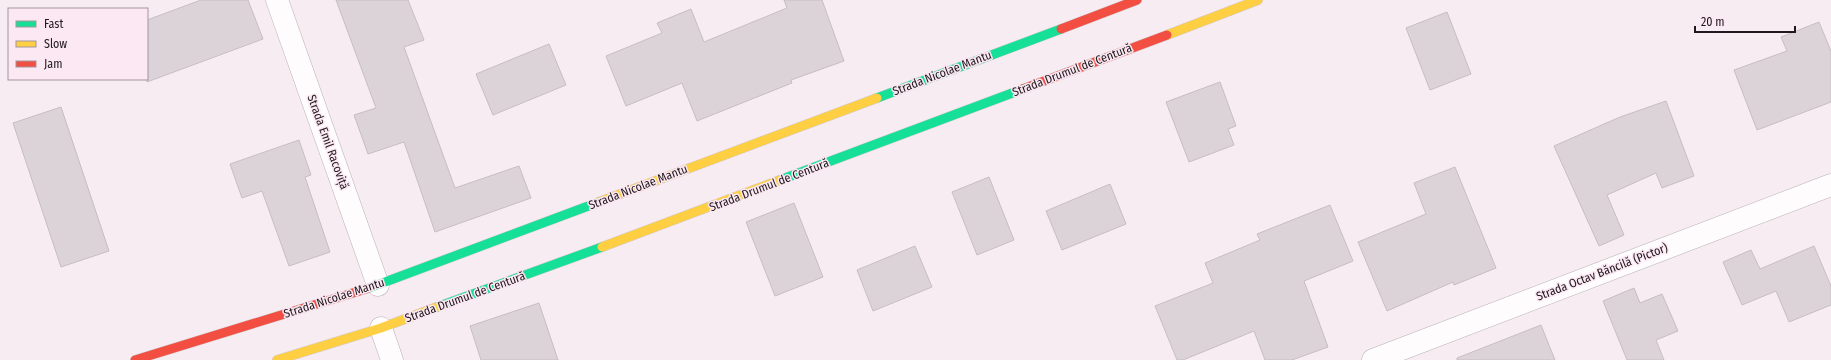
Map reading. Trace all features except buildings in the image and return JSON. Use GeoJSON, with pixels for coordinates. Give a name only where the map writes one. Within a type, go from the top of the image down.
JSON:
{"type":"FeatureCollection","features":[{"type":"Feature","properties":{"kind":"highway","name":"Strada Nicolae Mantu"},"geometry":{"type":"LineString","coordinates":[[135,360],[378,285],[1137,0]]}},
{"type":"Feature","properties":{"kind":"highway","name":"Strada Drumul de Centură"},"geometry":{"type":"LineString","coordinates":[[277,360],[382,328],[673,221],[1258,0]]}},
{"type":"Feature","properties":{"kind":"street","name":"Strada Emil Racoviță"},"geometry":{"type":"LineString","coordinates":[[277,0],[378,285]]}},
{"type":"Feature","properties":{"kind":"street","name":"Strada Octav Băncilă (Pictor)"},"geometry":{"type":"LineString","coordinates":[[1373,360],[1831,185]]}},
{"type":"Feature","properties":{"kind":"street"},"geometry":{"type":"LineString","coordinates":[[382,328],[392,360]]}},
{"type":"Feature","properties":{"kind":"traffic: fast"},"geometry":{"type":"LineString","coordinates":[[877,98],[1061,29]]}},
{"type":"Feature","properties":{"kind":"traffic: fast"},"geometry":{"type":"LineString","coordinates":[[780,180],[1023,89]]}},
{"type":"Feature","properties":{"kind":"traffic: fast"},"geometry":{"type":"LineString","coordinates":[[369,288],[599,202]]}},
{"type":"Feature","properties":{"kind":"traffic: fast"},"geometry":{"type":"LineString","coordinates":[[437,307],[602,247]]}},
{"type":"Feature","properties":{"kind":"traffic: slow"},"geometry":{"type":"LineString","coordinates":[[1167,35],[1258,0]]}},
{"type":"Feature","properties":{"kind":"traffic: slow"},"geometry":{"type":"LineString","coordinates":[[599,202],[877,98]]}},
{"type":"Feature","properties":{"kind":"traffic: slow"},"geometry":{"type":"LineString","coordinates":[[602,247],[780,180]]}},
{"type":"Feature","properties":{"kind":"traffic: slow"},"geometry":{"type":"LineString","coordinates":[[277,360],[381,328],[437,307]]}},
{"type":"Feature","properties":{"kind":"traffic: jam"},"geometry":{"type":"LineString","coordinates":[[1061,29],[1137,0]]}},
{"type":"Feature","properties":{"kind":"traffic: jam"},"geometry":{"type":"LineString","coordinates":[[1023,89],[1167,35]]}},
{"type":"Feature","properties":{"kind":"traffic: jam"},"geometry":{"type":"LineString","coordinates":[[135,360],[369,288]]}}]}
